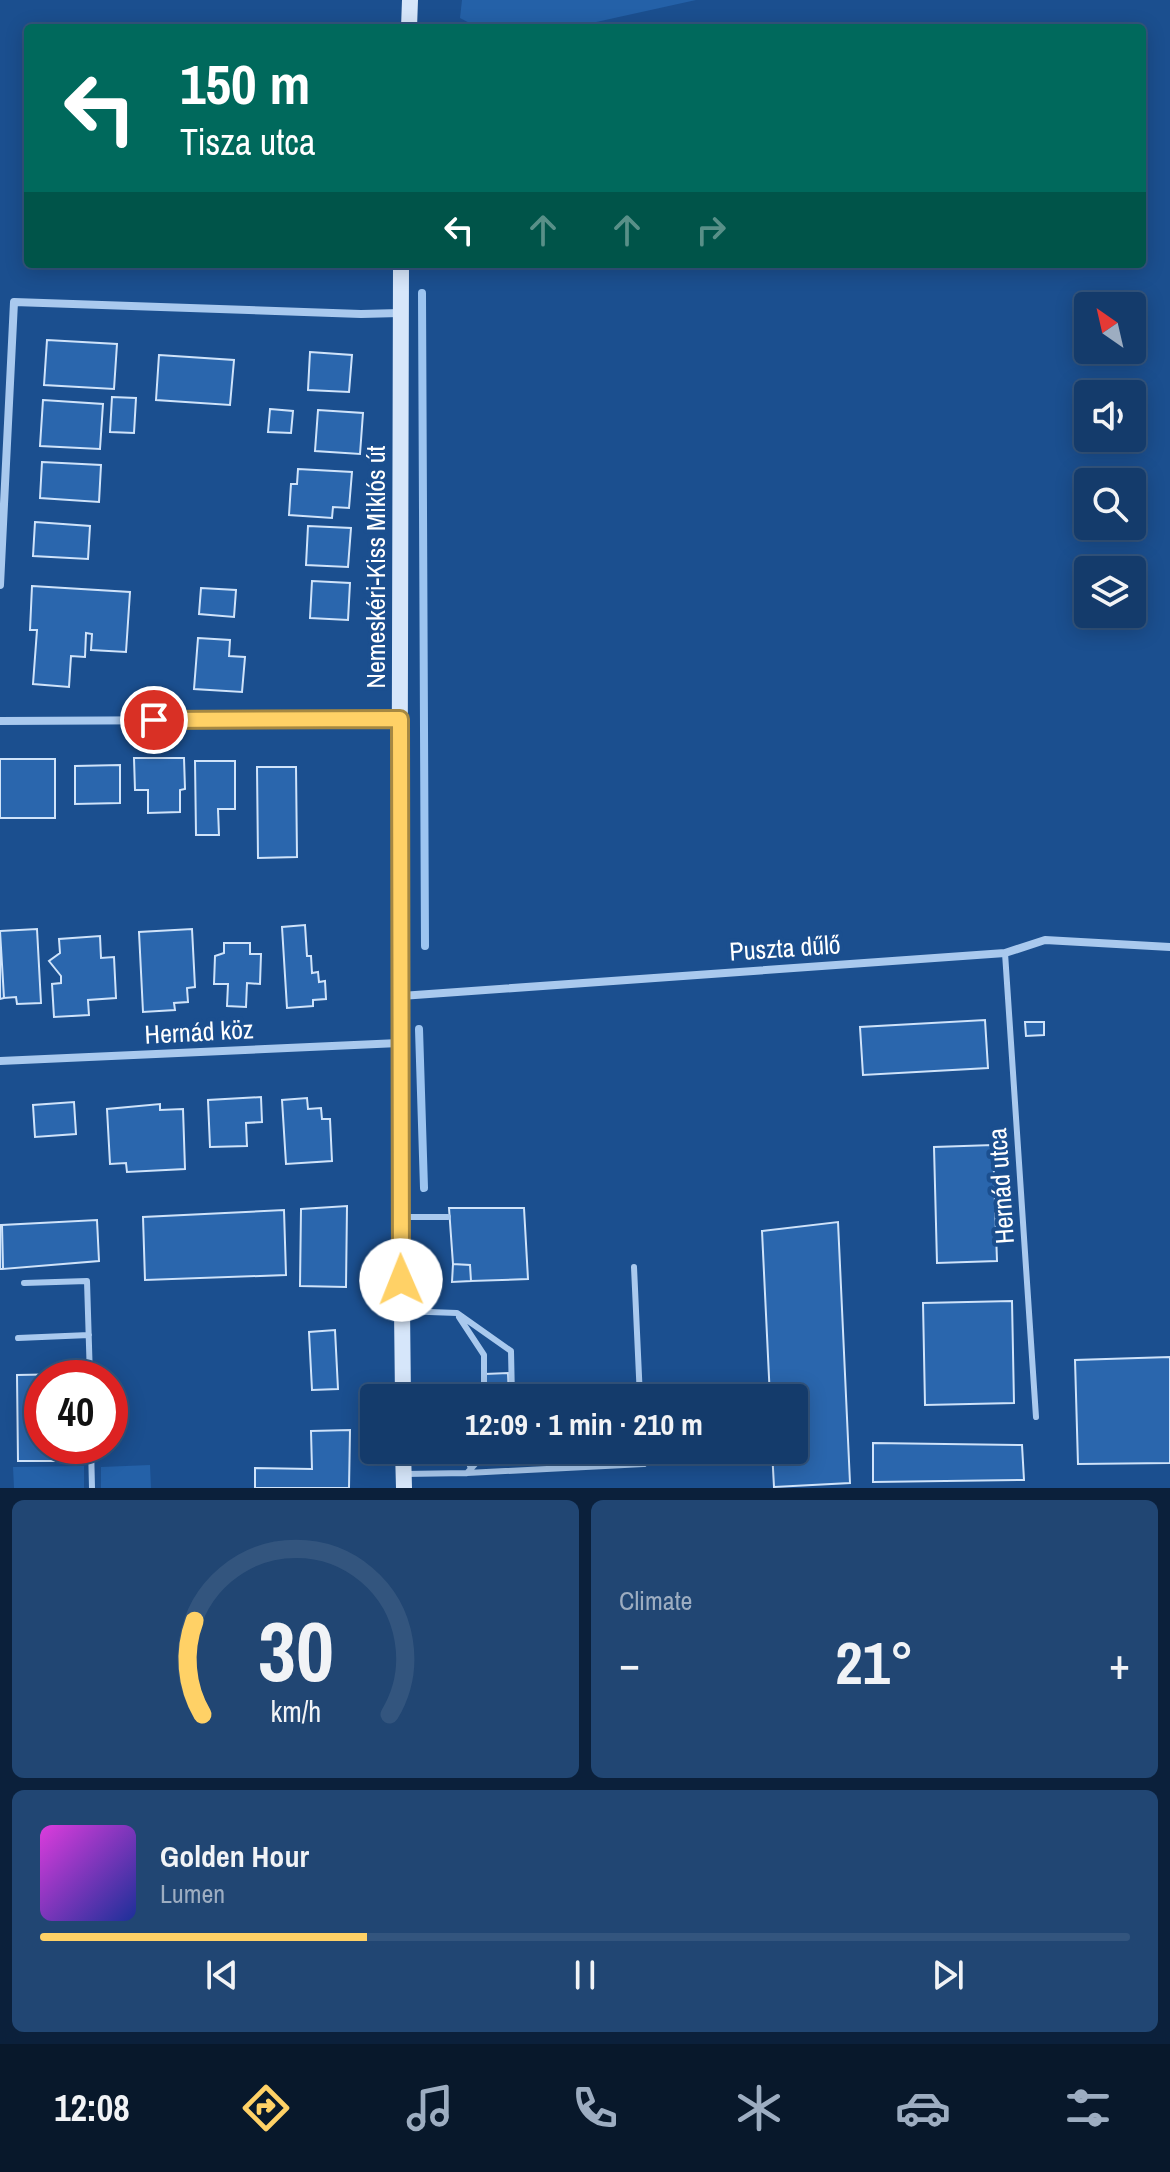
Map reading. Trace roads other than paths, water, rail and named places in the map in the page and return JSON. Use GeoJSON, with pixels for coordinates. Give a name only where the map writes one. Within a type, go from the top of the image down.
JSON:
{"type":"FeatureCollection","features":[{"type":"Feature","properties":{"kind":"street"},"geometry":{"type":"LineString","coordinates":[[409,24],[410,0]]}},
{"type":"Feature","properties":{"kind":"street","name":"Nemeskéri-Kiss Miklós út"},"geometry":{"type":"LineString","coordinates":[[401,268],[399,1043],[403,1384]]}},
{"type":"Feature","properties":{"kind":"street"},"geometry":{"type":"LineString","coordinates":[[0,585],[14,302],[400,313]]}},
{"type":"Feature","properties":{"kind":"street"},"geometry":{"type":"LineString","coordinates":[[0,721],[400,719]]}},
{"type":"Feature","properties":{"kind":"street","name":"Puszta dűlő"},"geometry":{"type":"LineString","coordinates":[[401,996],[1005,953],[1045,940],[1170,947]]}},
{"type":"Feature","properties":{"kind":"street","name":"Hernád köz"},"geometry":{"type":"LineString","coordinates":[[0,1061],[399,1043]]}},
{"type":"Feature","properties":{"kind":"lane","name":"Hernád utca"},"geometry":{"type":"LineString","coordinates":[[1005,953],[1036,1417]]}},
{"type":"Feature","properties":{"kind":"lane"},"geometry":{"type":"LineString","coordinates":[[400,1217],[448,1217]]}},
{"type":"Feature","properties":{"kind":"lane"},"geometry":{"type":"LineString","coordinates":[[634,1267],[639,1384]]}},
{"type":"Feature","properties":{"kind":"lane"},"geometry":{"type":"LineString","coordinates":[[24,1283],[87,1281],[90,1360]]}},
{"type":"Feature","properties":{"kind":"lane"},"geometry":{"type":"LineString","coordinates":[[401,1311],[457,1313],[511,1351],[512,1384]]}},
{"type":"Feature","properties":{"kind":"lane"},"geometry":{"type":"LineString","coordinates":[[457,1313],[484,1355],[484,1384]]}},
{"type":"Feature","properties":{"kind":"lane"},"geometry":{"type":"LineString","coordinates":[[18,1338],[89,1335]]}},
{"type":"Feature","properties":{"kind":"lane"},"geometry":{"type":"LineString","coordinates":[[91,1464],[92,1488]]}},
{"type":"Feature","properties":{"kind":"lane"},"geometry":{"type":"LineString","coordinates":[[467,1473],[471,1464]]}},
{"type":"Feature","properties":{"kind":"lane"},"geometry":{"type":"LineString","coordinates":[[467,1473],[475,1464]]}},
{"type":"Feature","properties":{"kind":"lane"},"geometry":{"type":"LineString","coordinates":[[404,1481],[467,1473],[644,1464]]}},
{"type":"Feature","properties":{"kind":"waterway"},"geometry":{"type":"LineString","coordinates":[[422,293],[425,946]]}},
{"type":"Feature","properties":{"kind":"waterway"},"geometry":{"type":"LineString","coordinates":[[419,1029],[424,1188]]}}]}
